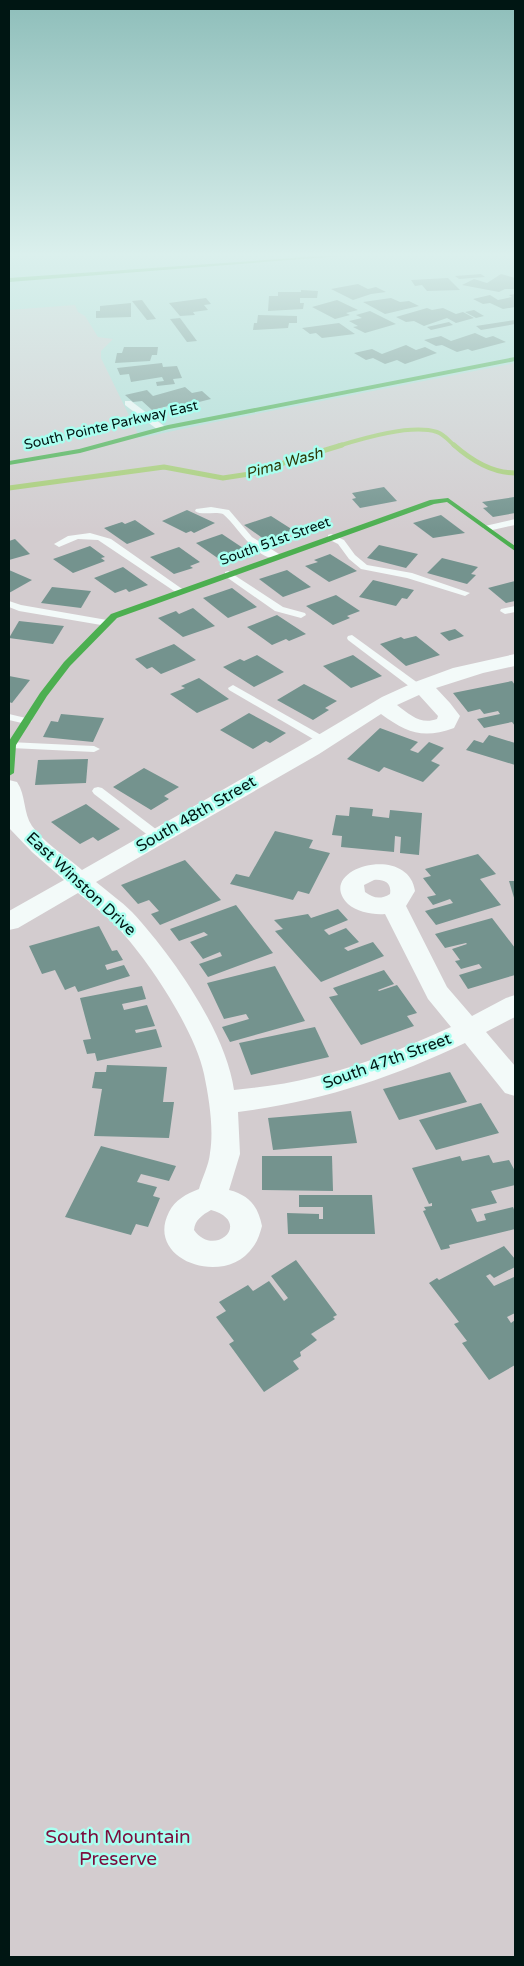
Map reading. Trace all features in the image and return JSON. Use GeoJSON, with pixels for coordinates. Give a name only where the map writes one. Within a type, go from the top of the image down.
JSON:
{"type":"FeatureCollection","features":[{"type":"Feature","properties":{"kind":"main road","name":"South Pointe Parkway East"},"geometry":{"type":"LineString","coordinates":[[86,437],[150,420],[246,400],[515,351]]}},
{"type":"Feature","properties":{"kind":"main road","name":"South Pointe Parkway East"},"geometry":{"type":"LineString","coordinates":[[9,463],[80,451],[161,428],[515,359]]}},
{"type":"Feature","properties":{"kind":"main road"},"geometry":{"type":"LineString","coordinates":[[246,400],[255,409]]}},
{"type":"Feature","properties":{"kind":"main road","name":"South Pointe Parkway East"},"geometry":{"type":"LineString","coordinates":[[9,452],[68,441]]}},
{"type":"Feature","properties":{"kind":"main road","name":"South 51st Street"},"geometry":{"type":"LineString","coordinates":[[111,620],[180,591],[433,502],[448,500],[488,528]]}},
{"type":"Feature","properties":{"kind":"main road"},"geometry":{"type":"LineString","coordinates":[[488,528],[515,549]]}},
{"type":"Feature","properties":{"kind":"main road"},"geometry":{"type":"LineString","coordinates":[[9,773],[11,745],[26,721],[67,664],[111,620]]}},
{"type":"Feature","properties":{"kind":"street","name":"South 48th Street"},"geometry":{"type":"LineString","coordinates":[[9,922],[324,741],[383,705],[420,687],[474,669],[515,660]]}},
{"type":"Feature","properties":{"kind":"street"},"geometry":{"type":"LineString","coordinates":[[383,705],[409,724],[421,729],[436,728],[446,723],[449,716],[443,707],[420,687]]}},
{"type":"Feature","properties":{"kind":"street","name":"East Winston Drive"},"geometry":{"type":"LineString","coordinates":[[9,787],[14,810],[22,829],[40,847],[122,917],[155,956],[182,996],[203,1036],[218,1073],[225,1154],[211,1198]]}},
{"type":"Feature","properties":{"kind":"street"},"geometry":{"type":"LineString","coordinates":[[392,904],[437,992],[515,1086]]}},
{"type":"Feature","properties":{"kind":"street","name":"South 47th Street"},"geometry":{"type":"LineString","coordinates":[[222,1103],[283,1095],[344,1079],[402,1059],[469,1031],[515,1005]]}},
{"type":"Feature","properties":{"kind":"lane"},"geometry":{"type":"LineString","coordinates":[[128,403],[161,428]]}},
{"type":"Feature","properties":{"kind":"lane"},"geometry":{"type":"LineString","coordinates":[[199,511],[220,509],[229,513],[249,539],[276,556]]}},
{"type":"Feature","properties":{"kind":"lane"},"geometry":{"type":"LineString","coordinates":[[488,528],[515,522]]}},
{"type":"Feature","properties":{"kind":"lane"},"geometry":{"type":"LineString","coordinates":[[60,544],[81,536],[97,536],[108,541],[180,591]]}},
{"type":"Feature","properties":{"kind":"lane"},"geometry":{"type":"LineString","coordinates":[[331,537],[342,542],[352,557],[364,567],[409,575],[465,592]]}},
{"type":"Feature","properties":{"kind":"lane"},"geometry":{"type":"LineString","coordinates":[[228,574],[279,609],[301,614]]}},
{"type":"Feature","properties":{"kind":"lane"},"geometry":{"type":"LineString","coordinates":[[9,604],[19,608],[111,620]]}},
{"type":"Feature","properties":{"kind":"lane"},"geometry":{"type":"LineString","coordinates":[[352,638],[420,687]]}},
{"type":"Feature","properties":{"kind":"lane"},"geometry":{"type":"LineString","coordinates":[[233,688],[324,741]]}},
{"type":"Feature","properties":{"kind":"lane"},"geometry":{"type":"LineString","coordinates":[[9,717],[26,721]]}},
{"type":"Feature","properties":{"kind":"lane"},"geometry":{"type":"LineString","coordinates":[[11,745],[94,749]]}},
{"type":"Feature","properties":{"kind":"lane"},"geometry":{"type":"LineString","coordinates":[[98,791],[157,836]]}},
{"type":"Feature","properties":{"kind":"green space","name":"South Mountain Preserve"},"geometry":{"type":"Polygon","coordinates":[[[9,348],[104,348],[101,351],[101,358],[140,438],[515,363],[515,1957],[9,1957],[9,348]]]}},
{"type":"Feature","properties":{"kind":"building"},"geometry":{"type":"Polygon","coordinates":[[[124,348],[158,348],[157,355],[152,355],[150,361],[115,363],[117,353],[122,353],[124,348]]]}},
{"type":"Feature","properties":{"kind":"building"},"geometry":{"type":"Polygon","coordinates":[[[399,348],[411,348],[416,350],[426,348],[437,353],[405,364],[397,360],[385,364],[373,358],[366,360],[354,353],[372,349],[382,354],[399,348]]]}},
{"type":"Feature","properties":{"kind":"building"},"geometry":{"type":"Polygon","coordinates":[[[448,348],[484,348],[472,351],[468,349],[457,352],[448,348]]]}},
{"type":"Feature","properties":{"kind":"building"},"geometry":{"type":"Polygon","coordinates":[[[162,363],[163,367],[177,366],[182,378],[173,379],[175,384],[157,386],[156,382],[164,381],[162,377],[131,382],[129,374],[120,375],[117,368],[162,363]]]}},
{"type":"Feature","properties":{"kind":"building"},"geometry":{"type":"Polygon","coordinates":[[[185,387],[192,393],[202,391],[211,399],[171,409],[168,406],[152,410],[142,401],[133,402],[125,395],[147,390],[153,396],[185,387]]]}},
{"type":"Feature","properties":{"kind":"building"},"geometry":{"type":"Polygon","coordinates":[[[384,487],[397,501],[360,508],[352,499],[356,498],[352,493],[384,487]]]}},
{"type":"Feature","properties":{"kind":"building"},"geometry":{"type":"Polygon","coordinates":[[[514,497],[515,513],[493,517],[483,508],[488,507],[482,502],[514,497]]]}},
{"type":"Feature","properties":{"kind":"building"},"geometry":{"type":"Polygon","coordinates":[[[187,510],[215,523],[194,533],[191,531],[186,533],[162,521],[187,510]]]}},
{"type":"Feature","properties":{"kind":"building"},"geometry":{"type":"Polygon","coordinates":[[[441,515],[465,533],[433,538],[413,523],[441,515]]]}},
{"type":"Feature","properties":{"kind":"building"},"geometry":{"type":"Polygon","coordinates":[[[271,516],[293,530],[283,534],[286,536],[268,542],[244,525],[271,516]]]}},
{"type":"Feature","properties":{"kind":"building"},"geometry":{"type":"Polygon","coordinates":[[[135,520],[155,534],[127,544],[104,528],[122,522],[125,524],[135,520]]]}},
{"type":"Feature","properties":{"kind":"building"},"geometry":{"type":"Polygon","coordinates":[[[222,534],[246,550],[219,559],[196,543],[222,534]]]}},
{"type":"Feature","properties":{"kind":"building"},"geometry":{"type":"Polygon","coordinates":[[[15,539],[30,554],[9,560],[9,541],[15,539]]]}},
{"type":"Feature","properties":{"kind":"building"},"geometry":{"type":"Polygon","coordinates":[[[379,545],[418,554],[406,568],[367,558],[379,545]]]}},
{"type":"Feature","properties":{"kind":"building"},"geometry":{"type":"Polygon","coordinates":[[[90,546],[105,557],[101,558],[105,561],[73,573],[53,559],[90,546]]]}},
{"type":"Feature","properties":{"kind":"building"},"geometry":{"type":"Polygon","coordinates":[[[179,547],[200,562],[190,566],[193,568],[174,574],[150,557],[179,547]]]}},
{"type":"Feature","properties":{"kind":"building"},"geometry":{"type":"Polygon","coordinates":[[[330,554],[357,571],[329,582],[305,566],[318,562],[314,560],[330,554]]]}},
{"type":"Feature","properties":{"kind":"building"},"geometry":{"type":"Polygon","coordinates":[[[442,558],[478,567],[471,574],[476,575],[467,584],[427,573],[442,558]]]}},
{"type":"Feature","properties":{"kind":"building"},"geometry":{"type":"Polygon","coordinates":[[[123,567],[148,585],[129,592],[126,589],[115,593],[94,578],[123,567]]]}},
{"type":"Feature","properties":{"kind":"building"},"geometry":{"type":"Polygon","coordinates":[[[9,570],[32,580],[9,593],[9,570]]]}},
{"type":"Feature","properties":{"kind":"building"},"geometry":{"type":"Polygon","coordinates":[[[287,570],[311,587],[283,597],[259,579],[287,570]]]}},
{"type":"Feature","properties":{"kind":"building"},"geometry":{"type":"Polygon","coordinates":[[[373,580],[414,590],[407,599],[402,598],[396,606],[359,597],[373,580]]]}},
{"type":"Feature","properties":{"kind":"building"},"geometry":{"type":"Polygon","coordinates":[[[515,581],[515,601],[506,603],[488,588],[515,581]]]}},
{"type":"Feature","properties":{"kind":"building"},"geometry":{"type":"Polygon","coordinates":[[[52,587],[91,591],[81,608],[41,603],[52,587]]]}},
{"type":"Feature","properties":{"kind":"building"},"geometry":{"type":"Polygon","coordinates":[[[232,588],[257,607],[228,618],[203,598],[232,588]]]}},
{"type":"Feature","properties":{"kind":"building"},"geometry":{"type":"Polygon","coordinates":[[[336,595],[360,611],[347,616],[350,618],[333,625],[306,606],[336,595]]]}},
{"type":"Feature","properties":{"kind":"building"},"geometry":{"type":"Polygon","coordinates":[[[193,608],[215,626],[183,637],[158,618],[176,611],[179,614],[193,608]]]}},
{"type":"Feature","properties":{"kind":"building"},"geometry":{"type":"Polygon","coordinates":[[[277,615],[306,634],[272,645],[247,627],[277,615]]]}},
{"type":"Feature","properties":{"kind":"building"},"geometry":{"type":"Polygon","coordinates":[[[19,621],[64,626],[53,644],[9,638],[19,621]]]}},
{"type":"Feature","properties":{"kind":"building"},"geometry":{"type":"Polygon","coordinates":[[[455,629],[464,636],[449,641],[440,633],[455,629]]]}},
{"type":"Feature","properties":{"kind":"building"},"geometry":{"type":"Polygon","coordinates":[[[416,636],[440,655],[406,666],[380,644],[401,637],[404,639],[416,636]]]}},
{"type":"Feature","properties":{"kind":"building"},"geometry":{"type":"Polygon","coordinates":[[[174,644],[196,660],[161,674],[152,667],[147,669],[135,659],[174,644]]]}},
{"type":"Feature","properties":{"kind":"building"},"geometry":{"type":"Polygon","coordinates":[[[257,655],[284,672],[254,687],[223,667],[240,659],[244,661],[257,655]]]}},
{"type":"Feature","properties":{"kind":"building"},"geometry":{"type":"Polygon","coordinates":[[[353,655],[382,676],[351,688],[323,666],[353,655]]]}},
{"type":"Feature","properties":{"kind":"building"},"geometry":{"type":"Polygon","coordinates":[[[9,676],[30,680],[12,703],[9,702],[9,676]]]}},
{"type":"Feature","properties":{"kind":"building"},"geometry":{"type":"Polygon","coordinates":[[[199,678],[229,699],[197,713],[170,694],[185,688],[181,686],[199,678]]]}},
{"type":"Feature","properties":{"kind":"building"},"geometry":{"type":"Polygon","coordinates":[[[512,681],[515,685],[515,726],[512,722],[484,728],[477,719],[500,714],[498,711],[484,714],[480,709],[468,712],[453,693],[512,681]]]}},
{"type":"Feature","properties":{"kind":"building"},"geometry":{"type":"Polygon","coordinates":[[[304,684],[337,701],[325,708],[329,710],[313,720],[277,700],[304,684]]]}},
{"type":"Feature","properties":{"kind":"building"},"geometry":{"type":"Polygon","coordinates":[[[249,713],[286,733],[270,743],[266,741],[253,749],[220,730],[249,713]]]}},
{"type":"Feature","properties":{"kind":"building"},"geometry":{"type":"Polygon","coordinates":[[[61,714],[104,718],[93,742],[43,737],[51,721],[58,722],[61,714]]]}},
{"type":"Feature","properties":{"kind":"building"},"geometry":{"type":"Polygon","coordinates":[[[380,728],[418,742],[410,750],[418,753],[429,742],[444,748],[431,761],[440,765],[423,782],[384,767],[379,772],[347,759],[380,728]]]}},
{"type":"Feature","properties":{"kind":"building"},"geometry":{"type":"Polygon","coordinates":[[[489,735],[515,743],[515,765],[466,750],[474,740],[483,743],[489,735]]]}},
{"type":"Feature","properties":{"kind":"building"},"geometry":{"type":"Polygon","coordinates":[[[88,759],[86,783],[35,785],[38,760],[88,759]]]}},
{"type":"Feature","properties":{"kind":"building"},"geometry":{"type":"Polygon","coordinates":[[[144,768],[179,787],[164,796],[169,799],[151,810],[113,787],[144,768]]]}},
{"type":"Feature","properties":{"kind":"building"},"geometry":{"type":"Polygon","coordinates":[[[86,804],[120,829],[98,841],[93,837],[80,844],[51,822],[86,804]]]}},
{"type":"Feature","properties":{"kind":"building"},"geometry":{"type":"Polygon","coordinates":[[[350,807],[373,809],[372,816],[389,818],[390,810],[422,813],[419,855],[400,853],[401,837],[395,836],[394,852],[341,847],[342,836],[332,835],[336,815],[349,816],[350,807]]]}},
{"type":"Feature","properties":{"kind":"building"},"geometry":{"type":"Polygon","coordinates":[[[275,831],[313,840],[309,848],[330,853],[309,894],[298,891],[293,900],[230,884],[236,874],[249,877],[275,831]]]}},
{"type":"Feature","properties":{"kind":"building"},"geometry":{"type":"Polygon","coordinates":[[[478,854],[496,874],[480,879],[501,905],[436,925],[425,911],[453,903],[450,899],[433,905],[427,897],[436,895],[423,878],[431,876],[425,869],[478,854]]]}},
{"type":"Feature","properties":{"kind":"building"},"geometry":{"type":"Polygon","coordinates":[[[185,860],[221,900],[160,925],[151,914],[159,911],[149,900],[138,904],[121,885],[185,860]]]}},
{"type":"Feature","properties":{"kind":"building"},"geometry":{"type":"Polygon","coordinates":[[[509,881],[515,881],[515,901],[509,881]]]}},
{"type":"Feature","properties":{"kind":"building"},"geometry":{"type":"Polygon","coordinates":[[[236,905],[273,953],[208,977],[199,964],[222,956],[220,952],[203,959],[190,942],[208,935],[204,932],[179,941],[170,929],[236,905]]]}},
{"type":"Feature","properties":{"kind":"building"},"geometry":{"type":"Polygon","coordinates":[[[338,909],[348,920],[324,930],[329,935],[346,928],[359,942],[344,948],[348,951],[373,942],[384,956],[321,982],[275,931],[283,929],[274,920],[308,914],[311,918],[338,909]]]}},
{"type":"Feature","properties":{"kind":"building"},"geometry":{"type":"Polygon","coordinates":[[[492,918],[515,948],[515,975],[468,989],[459,975],[482,968],[479,964],[461,969],[455,961],[460,960],[452,949],[467,944],[445,948],[435,934],[492,918]]]}},
{"type":"Feature","properties":{"kind":"building"},"geometry":{"type":"Polygon","coordinates":[[[99,926],[112,951],[117,950],[123,960],[105,965],[107,970],[124,965],[130,976],[78,992],[75,986],[65,990],[55,970],[42,974],[29,946],[99,926]]]}},
{"type":"Feature","properties":{"kind":"building"},"geometry":{"type":"Polygon","coordinates":[[[275,966],[305,1021],[230,1042],[222,1027],[249,1019],[246,1014],[224,1019],[207,983],[275,966]]]}},
{"type":"Feature","properties":{"kind":"building"},"geometry":{"type":"Polygon","coordinates":[[[384,970],[394,984],[378,990],[397,985],[417,1013],[407,1016],[414,1026],[361,1045],[329,997],[338,995],[333,988],[384,970]]]}},
{"type":"Feature","properties":{"kind":"building"},"geometry":{"type":"Polygon","coordinates":[[[142,986],[146,999],[122,1004],[124,1010],[147,1005],[155,1026],[135,1030],[136,1033],[156,1029],[162,1047],[97,1061],[95,1053],[87,1054],[83,1040],[91,1039],[80,998],[142,986]]]}},
{"type":"Feature","properties":{"kind":"building"},"geometry":{"type":"Polygon","coordinates":[[[315,1027],[329,1057],[251,1075],[239,1043],[315,1027]]]}},
{"type":"Feature","properties":{"kind":"building"},"geometry":{"type":"Polygon","coordinates":[[[107,1065],[167,1067],[163,1102],[174,1102],[169,1138],[94,1136],[102,1089],[92,1088],[95,1072],[106,1072],[107,1065]]]}},
{"type":"Feature","properties":{"kind":"building"},"geometry":{"type":"Polygon","coordinates":[[[450,1072],[467,1102],[399,1120],[383,1089],[450,1072]]]}},
{"type":"Feature","properties":{"kind":"building"},"geometry":{"type":"Polygon","coordinates":[[[481,1103],[499,1133],[436,1150],[419,1120],[481,1103]]]}},
{"type":"Feature","properties":{"kind":"building"},"geometry":{"type":"Polygon","coordinates":[[[351,1111],[357,1143],[273,1150],[268,1118],[351,1111]]]}},
{"type":"Feature","properties":{"kind":"building"},"geometry":{"type":"Polygon","coordinates":[[[101,1146],[176,1166],[169,1181],[141,1174],[137,1182],[157,1187],[153,1196],[160,1198],[148,1227],[136,1224],[131,1235],[65,1217],[101,1146]]]}},
{"type":"Feature","properties":{"kind":"building"},"geometry":{"type":"Polygon","coordinates":[[[489,1155],[493,1163],[509,1160],[515,1171],[515,1185],[491,1191],[497,1203],[471,1209],[477,1222],[486,1220],[484,1214],[513,1207],[515,1212],[515,1229],[449,1245],[450,1248],[441,1250],[423,1211],[426,1210],[424,1207],[432,1206],[432,1203],[429,1204],[412,1168],[460,1156],[462,1161],[489,1155]]]}},
{"type":"Feature","properties":{"kind":"building"},"geometry":{"type":"Polygon","coordinates":[[[262,1156],[332,1156],[333,1191],[262,1190],[262,1156]]]}},
{"type":"Feature","properties":{"kind":"building"},"geometry":{"type":"Polygon","coordinates":[[[299,1195],[372,1195],[375,1234],[288,1234],[287,1213],[319,1214],[319,1219],[323,1219],[323,1207],[299,1207],[299,1195]]]}},
{"type":"Feature","properties":{"kind":"building"},"geometry":{"type":"Polygon","coordinates":[[[504,1246],[515,1259],[515,1267],[494,1278],[490,1274],[486,1276],[494,1286],[515,1278],[515,1313],[507,1317],[511,1323],[515,1320],[515,1365],[489,1380],[462,1343],[467,1341],[454,1324],[459,1322],[429,1283],[437,1278],[439,1280],[504,1246]]]}},
{"type":"Feature","properties":{"kind":"building"},"geometry":{"type":"Polygon","coordinates":[[[296,1260],[337,1315],[333,1317],[335,1319],[311,1334],[317,1340],[300,1352],[301,1356],[293,1361],[299,1369],[264,1392],[229,1344],[234,1341],[216,1317],[226,1311],[219,1302],[248,1285],[253,1291],[269,1281],[284,1301],[288,1298],[271,1276],[296,1260]]]}},
{"type":"Feature","properties":{"kind":"waterway","name":"Pima Wash"},"geometry":{"type":"LineString","coordinates":[[338,446],[388,433],[414,430],[440,433],[455,446]]}},
{"type":"Feature","properties":{"kind":"waterway","name":"Pima Wash"},"geometry":{"type":"LineString","coordinates":[[9,488],[164,467],[223,478],[263,472],[286,462],[342,445]]}},
{"type":"Feature","properties":{"kind":"waterway","name":"Pima Wash"},"geometry":{"type":"LineString","coordinates":[[454,445],[482,465],[498,471],[515,473]]}},
{"type":"Feature","properties":{"kind":"traffic: fast"},"geometry":{"type":"LineString","coordinates":[[9,463],[80,451],[168,427],[515,359]]}},
{"type":"Feature","properties":{"kind":"traffic: fast"},"geometry":{"type":"LineString","coordinates":[[9,773],[11,745],[43,695],[67,664],[114,616],[433,502],[448,500],[515,549]]}}]}
